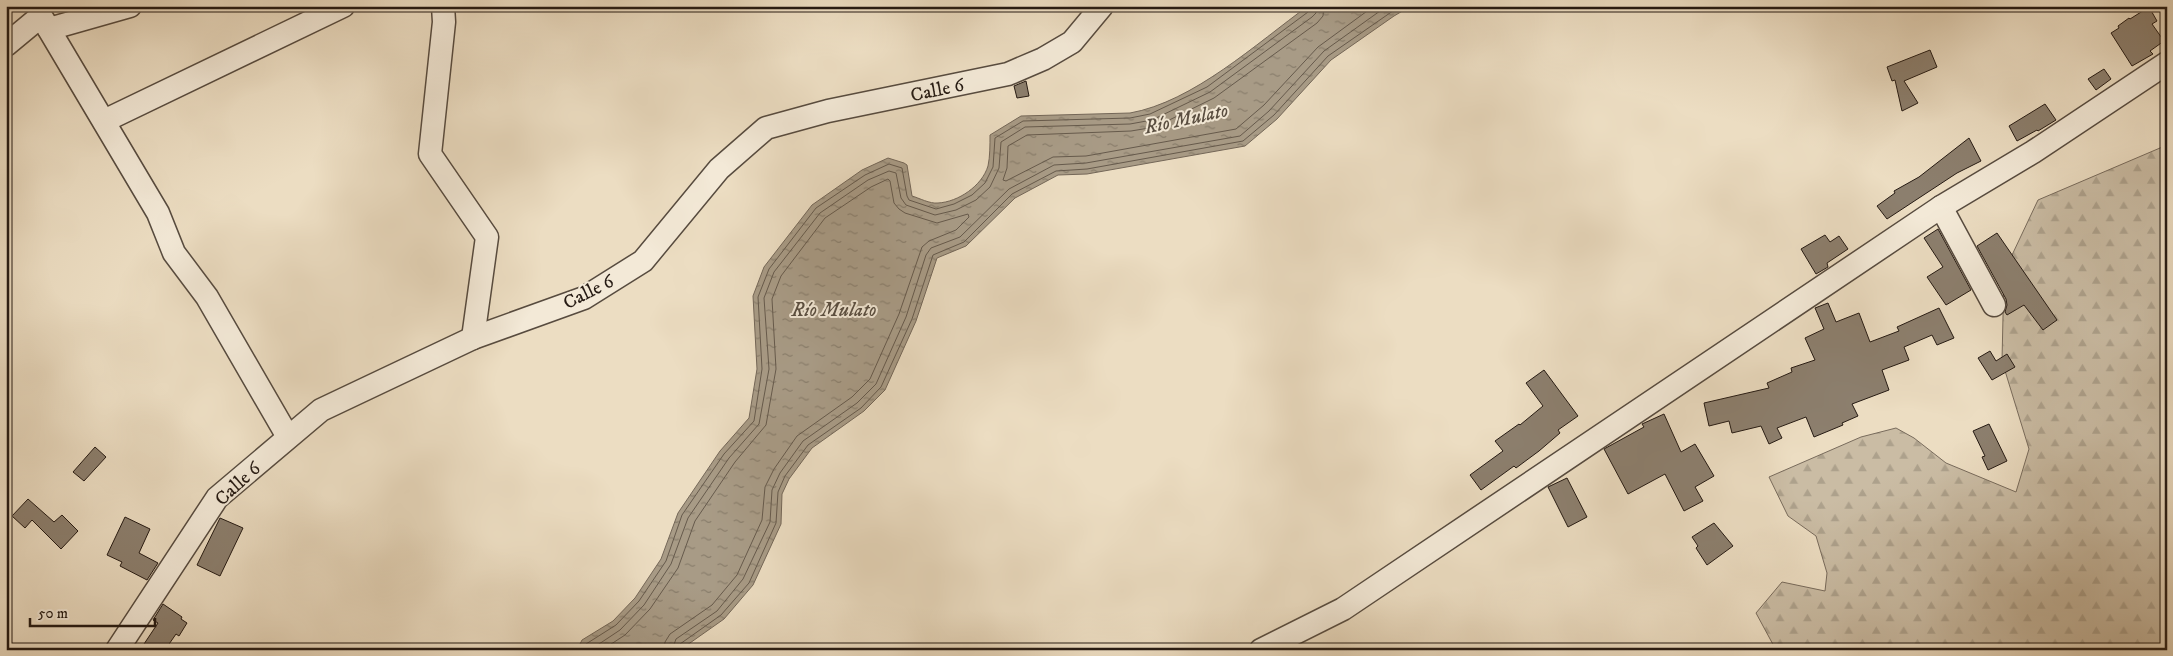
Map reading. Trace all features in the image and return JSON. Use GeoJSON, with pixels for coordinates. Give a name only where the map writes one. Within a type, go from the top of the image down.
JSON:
{"type":"FeatureCollection","features":[{"type":"Feature","properties":{"kind":"street"},"geometry":{"type":"LineString","coordinates":[[49,29],[130,6]]}},
{"type":"Feature","properties":{"kind":"street"},"geometry":{"type":"LineString","coordinates":[[104,121],[343,6]]}},
{"type":"Feature","properties":{"kind":"street"},"geometry":{"type":"LineString","coordinates":[[443,6],[444,22],[430,154],[487,237],[473,338]]}},
{"type":"Feature","properties":{"kind":"street","name":"Calle 6"},"geometry":{"type":"LineString","coordinates":[[117,650],[217,498],[321,410],[473,338],[584,298],[643,262],[719,168],[766,128],[828,111],[1008,74],[1043,59],[1072,42],[1102,6]]}},
{"type":"Feature","properties":{"kind":"street"},"geometry":{"type":"LineString","coordinates":[[6,45],[42,16],[158,213],[174,253],[207,297],[288,437]]}},
{"type":"Feature","properties":{"kind":"street"},"geometry":{"type":"LineString","coordinates":[[1261,650],[1343,609],[1941,207],[2033,152],[2167,63]]}},
{"type":"Feature","properties":{"kind":"street"},"geometry":{"type":"LineString","coordinates":[[1941,207],[1994,305]]}},
{"type":"Feature","properties":{"kind":"green space"},"geometry":{"type":"Polygon","coordinates":[[[2167,145],[2167,650],[1776,650],[1756,613],[1782,582],[1825,591],[1827,573],[1816,536],[1788,516],[1769,477],[1861,437],[1896,428],[1914,438],[1946,463],[2016,492],[2029,449],[2002,361],[2004,272],[2038,200],[2167,145]]]}},
{"type":"Feature","properties":{"kind":"water","name":"Río Mulato"},"geometry":{"type":"Polygon","coordinates":[[[1308,6],[1411,6],[1331,60],[1277,119],[1245,146],[1087,174],[1058,175],[1015,198],[966,246],[937,258],[916,321],[885,390],[864,411],[812,448],[789,479],[782,494],[781,524],[753,585],[724,619],[680,650],[577,650],[582,640],[613,621],[635,598],[661,559],[678,513],[720,451],[749,418],[757,369],[753,296],[764,267],[812,205],[862,170],[888,158],[907,165],[912,196],[935,203],[953,200],[968,192],[985,173],[989,159],[990,135],[1021,116],[1130,113],[1154,107],[1201,84],[1224,69],[1308,6]]]}},
{"type":"Feature","properties":{"kind":"building"},"geometry":{"type":"Polygon","coordinates":[[[2149,7],[2157,21],[2152,24],[2164,41],[2150,51],[2153,54],[2132,66],[2111,33],[2129,18],[2149,7]]]}},
{"type":"Feature","properties":{"kind":"building"},"geometry":{"type":"Polygon","coordinates":[[[1930,50],[1937,67],[1904,81],[1918,103],[1902,111],[1895,80],[1892,81],[1887,67],[1930,50]]]}},
{"type":"Feature","properties":{"kind":"building"},"geometry":{"type":"Polygon","coordinates":[[[2104,69],[2111,79],[2096,90],[2088,79],[2104,69]]]}},
{"type":"Feature","properties":{"kind":"building"},"geometry":{"type":"Polygon","coordinates":[[[1026,81],[1029,96],[1017,98],[1014,86],[1026,81]]]}},
{"type":"Feature","properties":{"kind":"building"},"geometry":{"type":"Polygon","coordinates":[[[2045,104],[2056,120],[2017,141],[2009,126],[2045,104]]]}},
{"type":"Feature","properties":{"kind":"building"},"geometry":{"type":"Polygon","coordinates":[[[1969,138],[1981,161],[1957,173],[1887,219],[1877,206],[1895,193],[1894,191],[1919,177],[1969,138]]]}},
{"type":"Feature","properties":{"kind":"building"},"geometry":{"type":"Polygon","coordinates":[[[1938,229],[1971,290],[1946,305],[1927,277],[1943,267],[1924,238],[1938,229]]]}},
{"type":"Feature","properties":{"kind":"building"},"geometry":{"type":"Polygon","coordinates":[[[1997,233],[2057,320],[2043,330],[2024,305],[2007,315],[2005,312],[2006,299],[1977,246],[1997,233]]]}},
{"type":"Feature","properties":{"kind":"building"},"geometry":{"type":"Polygon","coordinates":[[[1825,235],[1830,242],[1839,236],[1848,249],[1827,263],[1828,267],[1816,274],[1801,249],[1825,235]]]}},
{"type":"Feature","properties":{"kind":"building"},"geometry":{"type":"Polygon","coordinates":[[[1828,303],[1836,322],[1859,313],[1870,342],[1899,331],[1897,327],[1939,308],[1954,338],[1937,345],[1932,335],[1904,347],[1909,360],[1882,370],[1889,390],[1852,404],[1858,416],[1842,423],[1843,425],[1814,437],[1806,417],[1777,428],[1782,438],[1769,444],[1761,426],[1732,433],[1729,421],[1709,426],[1704,403],[1769,388],[1767,383],[1792,372],[1791,368],[1815,360],[1805,338],[1824,329],[1815,308],[1828,303]]]}},
{"type":"Feature","properties":{"kind":"building"},"geometry":{"type":"Polygon","coordinates":[[[1990,351],[1996,361],[2007,354],[2015,367],[1992,380],[1978,358],[1990,351]]]}},
{"type":"Feature","properties":{"kind":"building"},"geometry":{"type":"Polygon","coordinates":[[[1544,370],[1578,416],[1558,430],[1560,433],[1539,451],[1516,468],[1514,466],[1481,490],[1470,475],[1503,451],[1495,441],[1520,425],[1543,406],[1526,383],[1544,370]]]}},
{"type":"Feature","properties":{"kind":"building"},"geometry":{"type":"Polygon","coordinates":[[[1664,414],[1681,452],[1695,444],[1714,476],[1695,487],[1703,501],[1684,511],[1665,474],[1628,494],[1604,449],[1644,427],[1642,424],[1664,414]]]}},
{"type":"Feature","properties":{"kind":"building"},"geometry":{"type":"Polygon","coordinates":[[[1989,424],[2007,461],[1988,470],[1982,457],[1985,456],[1973,431],[1989,424]]]}},
{"type":"Feature","properties":{"kind":"building"},"geometry":{"type":"Polygon","coordinates":[[[95,447],[106,457],[84,481],[73,472],[95,447]]]}},
{"type":"Feature","properties":{"kind":"building"},"geometry":{"type":"Polygon","coordinates":[[[1567,478],[1587,517],[1568,527],[1548,487],[1567,478]]]}},
{"type":"Feature","properties":{"kind":"building"},"geometry":{"type":"Polygon","coordinates":[[[28,499],[54,522],[62,515],[78,531],[61,549],[32,520],[25,528],[12,516],[28,499]]]}},
{"type":"Feature","properties":{"kind":"building"},"geometry":{"type":"Polygon","coordinates":[[[125,517],[150,529],[139,553],[158,563],[147,580],[120,566],[122,562],[107,555],[125,517]]]}},
{"type":"Feature","properties":{"kind":"building"},"geometry":{"type":"Polygon","coordinates":[[[220,518],[243,528],[220,576],[197,565],[220,518]]]}},
{"type":"Feature","properties":{"kind":"building"},"geometry":{"type":"Polygon","coordinates":[[[1714,523],[1733,546],[1707,565],[1696,548],[1698,546],[1692,537],[1714,523]]]}},
{"type":"Feature","properties":{"kind":"building"},"geometry":{"type":"Polygon","coordinates":[[[163,604],[182,617],[181,619],[187,623],[179,636],[176,634],[165,650],[140,650],[158,623],[153,620],[163,604]]]}}]}
